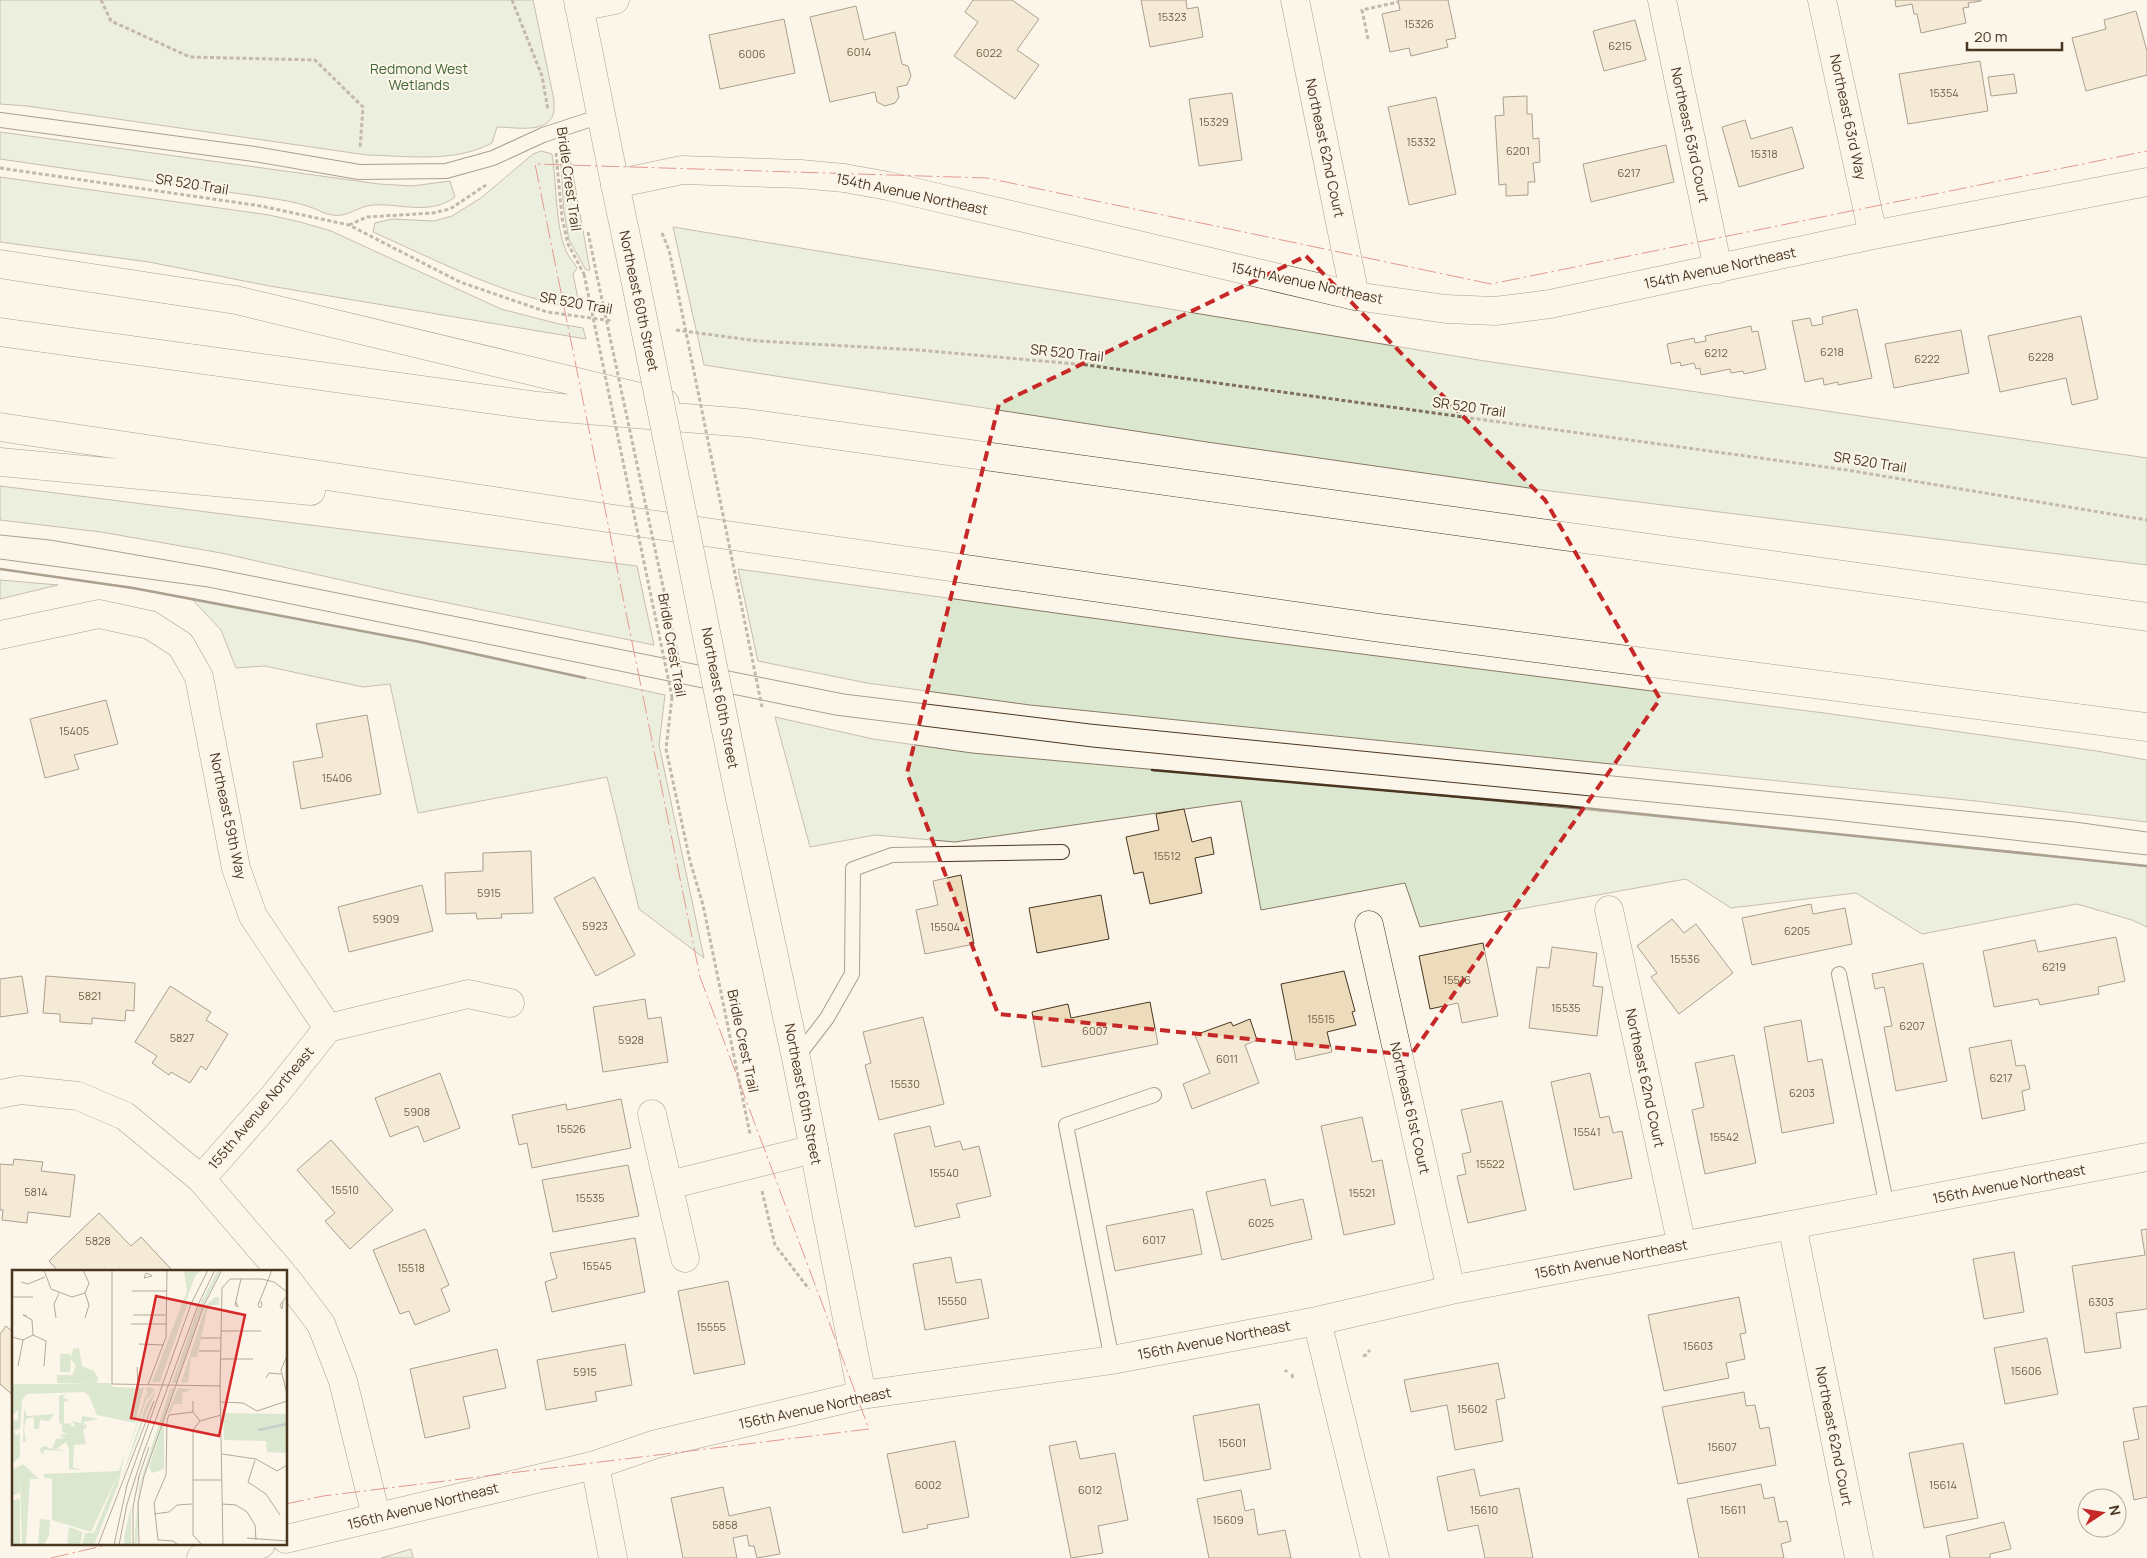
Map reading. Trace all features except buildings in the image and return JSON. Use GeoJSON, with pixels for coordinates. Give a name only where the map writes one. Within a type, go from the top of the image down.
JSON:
{"type":"FeatureCollection","features":[{"type":"Feature","properties":{"kind":"main road"},"geometry":{"type":"LineString","coordinates":[[579,3],[615,0]]}},
{"type":"Feature","properties":{"kind":"main road","name":"Northeast 62nd Court"},"geometry":{"type":"LineString","coordinates":[[1295,0],[1356,296]]}},
{"type":"Feature","properties":{"kind":"main road","name":"Northeast 63rd Court"},"geometry":{"type":"LineString","coordinates":[[1662,0],[1718,270]]}},
{"type":"Feature","properties":{"kind":"main road","name":"Northeast 63rd Way"},"geometry":{"type":"LineString","coordinates":[[1822,0],[1874,235]]}},
{"type":"Feature","properties":{"kind":"main road","name":"Northeast 60th Street"},"geometry":{"type":"LineString","coordinates":[[579,3],[748,841],[796,1058],[862,1395]]}},
{"type":"Feature","properties":{"kind":"main road","name":"154th Avenue Northeast"},"geometry":{"type":"LineString","coordinates":[[615,184],[682,170],[801,174],[844,178],[897,188],[1356,296],[1446,309],[1495,311],[1550,304],[1718,270],[1874,235],[2147,182]]}},
{"type":"Feature","properties":{"kind":"main road"},"geometry":{"type":"LineString","coordinates":[[0,264],[236,300],[747,423]]}},
{"type":"Feature","properties":{"kind":"main road"},"geometry":{"type":"LineString","coordinates":[[0,332],[538,406],[747,423],[2147,617]]}},
{"type":"Feature","properties":{"kind":"main road"},"geometry":{"type":"LineString","coordinates":[[0,427],[614,519],[1390,629],[2147,726]]}},
{"type":"Feature","properties":{"kind":"main road"},"geometry":{"type":"LineString","coordinates":[[0,462],[614,519]]}},
{"type":"Feature","properties":{"kind":"main road","name":"Northeast 59th Way"},"geometry":{"type":"LineString","coordinates":[[0,635],[99,614],[150,625],[181,645],[199,677],[236,868],[254,916],[328,1028]]}},
{"type":"Feature","properties":{"kind":"main road","name":"Northeast 62nd Court"},"geometry":{"type":"LineString","coordinates":[[1609,910],[1682,1246]]}},
{"type":"Feature","properties":{"kind":"main road","name":"Northeast 61st Court"},"geometry":{"type":"LineString","coordinates":[[1369,925],[1451,1290]]}},
{"type":"Feature","properties":{"kind":"main road"},"geometry":{"type":"LineString","coordinates":[[328,1028],[468,994],[510,1003]]}},
{"type":"Feature","properties":{"kind":"main road","name":"155th Avenue Northeast"},"geometry":{"type":"LineString","coordinates":[[0,1094],[21,1090],[78,1096],[125,1116],[201,1179],[274,1096],[328,1028]]}},
{"type":"Feature","properties":{"kind":"main road"},"geometry":{"type":"LineString","coordinates":[[652,1114],[685,1258]]}},
{"type":"Feature","properties":{"kind":"main road"},"geometry":{"type":"LineString","coordinates":[[669,1186],[814,1149]]}},
{"type":"Feature","properties":{"kind":"main road","name":"156th Avenue Northeast"},"geometry":{"type":"LineString","coordinates":[[288,1538],[595,1465],[656,1444],[862,1395],[1112,1360],[1317,1321],[1451,1290],[2147,1158]]}},
{"type":"Feature","properties":{"kind":"main road"},"geometry":{"type":"LineString","coordinates":[[201,1179],[279,1270]]}},
{"type":"Feature","properties":{"kind":"main road","name":"Northeast 62nd Court"},"geometry":{"type":"LineString","coordinates":[[1792,1225],[1859,1558]]}},
{"type":"Feature","properties":{"kind":"main road"},"geometry":{"type":"LineString","coordinates":[[288,1281],[321,1324],[342,1381],[376,1516]]}},
{"type":"Feature","properties":{"kind":"main road"},"geometry":{"type":"LineString","coordinates":[[1317,1321],[1375,1558]]}},
{"type":"Feature","properties":{"kind":"main road"},"geometry":{"type":"LineString","coordinates":[[595,1465],[613,1558]]}},
{"type":"Feature","properties":{"kind":"main road"},"geometry":{"type":"LineString","coordinates":[[200,1558],[252,1546]]}},
{"type":"Feature","properties":{"kind":"lane"},"geometry":{"type":"LineString","coordinates":[[0,120],[254,154],[359,172],[446,171],[492,158],[552,133],[601,116]]}},
{"type":"Feature","properties":{"kind":"lane"},"geometry":{"type":"LineString","coordinates":[[796,1058],[827,1018],[852,974],[853,869],[892,854],[1062,852]]}},
{"type":"Feature","properties":{"kind":"lane"},"geometry":{"type":"LineString","coordinates":[[1839,974],[1887,1207]]}},
{"type":"Feature","properties":{"kind":"lane"},"geometry":{"type":"LineString","coordinates":[[1112,1360],[1066,1125],[1154,1095]]}},
{"type":"Feature","properties":{"kind":"path"},"geometry":{"type":"LineString","coordinates":[[101,0],[111,21],[190,57],[315,60],[363,107],[359,172]]}},
{"type":"Feature","properties":{"kind":"path","name":"Bridle Crest Trail"},"geometry":{"type":"LineString","coordinates":[[512,0],[542,76],[557,156],[562,218],[568,244],[584,274],[672,697],[666,749],[690,861],[703,905],[775,1245],[810,1290]]}},
{"type":"Feature","properties":{"kind":"path"},"geometry":{"type":"LineString","coordinates":[[1368,38],[1362,10],[1398,2]]}},
{"type":"Feature","properties":{"kind":"path","name":"SR 520 Trail"},"geometry":{"type":"LineString","coordinates":[[0,168],[261,206],[349,225],[460,282],[547,312],[614,321]]}},
{"type":"Feature","properties":{"kind":"path"},"geometry":{"type":"LineString","coordinates":[[588,232],[683,683]]}},
{"type":"Feature","properties":{"kind":"path"},"geometry":{"type":"LineString","coordinates":[[662,233],[669,250],[676,283],[762,707]]}},
{"type":"Feature","properties":{"kind":"path","name":"SR 520 Trail"},"geometry":{"type":"LineString","coordinates":[[672,329],[758,341],[918,350],[1086,365],[1847,470],[2147,520]]}},
{"type":"Feature","properties":{"kind":"path"},"geometry":{"type":"LineString","coordinates":[[1363,1356],[1369,1352]]}},
{"type":"Feature","properties":{"kind":"path"},"geometry":{"type":"LineString","coordinates":[[1292,1374],[1293,1379]]}},
{"type":"Feature","properties":{"kind":"highlighted area"},"geometry":{"type":"Polygon","coordinates":[[[1306,256],[1545,500],[1660,699],[1411,1055],[998,1014],[907,773],[999,404],[1306,256]]]}},
{"type":"Feature","properties":{"kind":"green space","name":"Redmond West Wetlands"},"geometry":{"type":"Polygon","coordinates":[[[0,0],[533,0],[554,100],[554,112],[550,120],[537,127],[497,127],[492,143],[477,149],[447,156],[415,157],[367,155],[27,106],[0,104],[0,0]]]}},
{"type":"Feature","properties":{"kind":"green space"},"geometry":{"type":"Polygon","coordinates":[[[0,132],[379,184],[412,186],[450,181],[455,197],[435,206],[373,205],[362,207],[343,215],[332,215],[310,207],[279,200],[0,159],[0,132]]]}},
{"type":"Feature","properties":{"kind":"green space"},"geometry":{"type":"Polygon","coordinates":[[[541,151],[552,154],[562,241],[577,268],[573,274],[580,309],[526,296],[500,287],[449,267],[373,232],[375,223],[392,219],[434,221],[452,216],[481,198],[533,154],[541,151]]]}},
{"type":"Feature","properties":{"kind":"green space"},"geometry":{"type":"Polygon","coordinates":[[[569,152],[590,270],[586,270],[569,240],[564,212],[560,153],[569,152]]]}},
{"type":"Feature","properties":{"kind":"green space"},"geometry":{"type":"Polygon","coordinates":[[[0,177],[269,215],[300,222],[331,231],[501,309],[559,324],[583,328],[586,339],[264,285],[149,262],[0,242],[0,177]]]}},
{"type":"Feature","properties":{"kind":"green space"},"geometry":{"type":"Polygon","coordinates":[[[673,227],[1485,361],[2147,458],[2147,565],[1550,491],[1207,442],[704,365],[673,227]]]}},
{"type":"Feature","properties":{"kind":"green space"},"geometry":{"type":"Polygon","coordinates":[[[0,486],[637,566],[654,645],[399,593],[221,553],[101,532],[0,520],[0,486]]]}},
{"type":"Feature","properties":{"kind":"green space"},"geometry":{"type":"Polygon","coordinates":[[[738,569],[1236,638],[1824,713],[2097,751],[2147,760],[2147,822],[1976,801],[1030,705],[867,683],[758,661],[738,569]]]}},
{"type":"Feature","properties":{"kind":"green space"},"geometry":{"type":"Polygon","coordinates":[[[0,580],[58,585],[0,599],[0,580]]]}},
{"type":"Feature","properties":{"kind":"green space"},"geometry":{"type":"Polygon","coordinates":[[[192,599],[420,642],[665,695],[659,745],[704,958],[639,909],[607,777],[418,813],[390,684],[363,687],[265,666],[236,668],[221,630],[192,599]]]}},
{"type":"Feature","properties":{"kind":"green space"},"geometry":{"type":"Polygon","coordinates":[[[775,717],[873,739],[972,753],[1422,794],[2030,853],[2147,867],[2147,927],[2132,920],[2077,904],[1922,934],[1856,893],[1731,908],[1686,879],[1420,927],[1405,883],[1261,910],[1241,801],[955,842],[875,835],[810,847],[775,717]]]}},
{"type":"Feature","properties":{"kind":"green space"},"geometry":{"type":"Polygon","coordinates":[[[411,1549],[413,1558],[381,1558],[411,1549]]]}},
{"type":"Feature","properties":{"kind":"tram line"},"geometry":{"type":"LineString","coordinates":[[0,535],[50,540],[212,568],[844,694],[1090,724],[2075,822],[2147,832]]}},
{"type":"Feature","properties":{"kind":"tram line"},"geometry":{"type":"LineString","coordinates":[[0,559],[208,587],[835,715],[1092,747],[1825,819],[2147,855]]}},
{"type":"Feature","properties":{"kind":"wall"},"geometry":{"type":"LineString","coordinates":[[0,569],[133,588],[420,642],[585,678]]}},
{"type":"Feature","properties":{"kind":"wall"},"geometry":{"type":"LineString","coordinates":[[1152,770],[1564,806],[2147,866]]}},
{"type":"Feature","properties":{"kind":"power"},"geometry":{"type":"LineString","coordinates":[[288,1504],[323,1496],[869,1429],[700,977],[535,164],[987,178],[1491,284],[2147,151]]}},
{"type":"Feature","properties":{"kind":"power"},"geometry":{"type":"LineString","coordinates":[[51,1558],[102,1546]]}}]}
